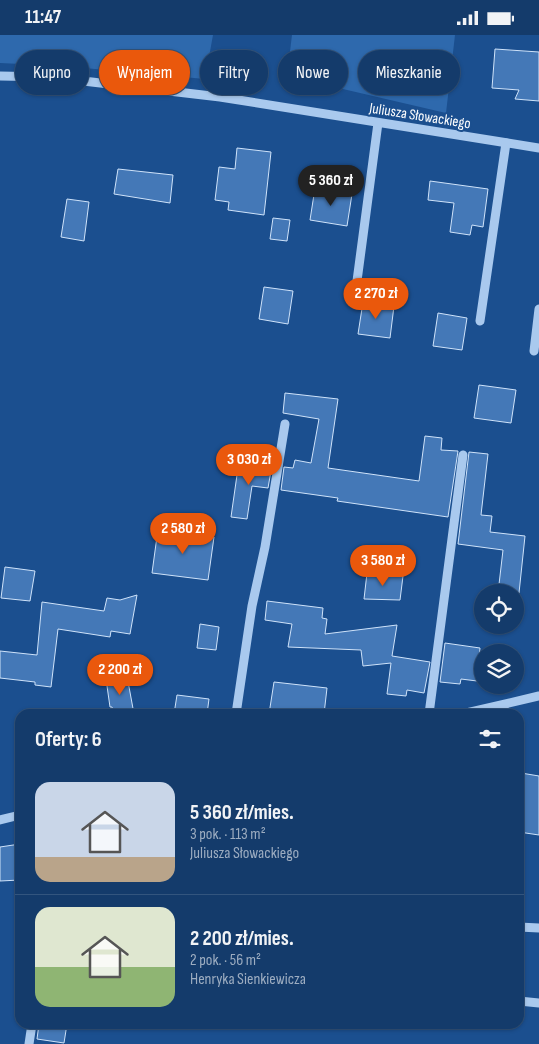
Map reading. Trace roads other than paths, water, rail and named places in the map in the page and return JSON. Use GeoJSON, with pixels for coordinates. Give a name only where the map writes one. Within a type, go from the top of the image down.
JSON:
{"type":"FeatureCollection","features":[{"type":"Feature","properties":{"kind":"street","name":"Juliusza Słowackiego"},"geometry":{"type":"LineString","coordinates":[[0,76],[49,77],[220,97],[539,147]]}},
{"type":"Feature","properties":{"kind":"street"},"geometry":{"type":"LineString","coordinates":[[355,296],[378,123]]}},
{"type":"Feature","properties":{"kind":"street"},"geometry":{"type":"LineString","coordinates":[[480,321],[506,143]]}},
{"type":"Feature","properties":{"kind":"street"},"geometry":{"type":"LineString","coordinates":[[534,351],[539,309]]}},
{"type":"Feature","properties":{"kind":"street"},"geometry":{"type":"LineString","coordinates":[[237,709],[252,606],[264,547],[284,424]]}},
{"type":"Feature","properties":{"kind":"street"},"geometry":{"type":"LineString","coordinates":[[430,709],[463,455]]}},
{"type":"Feature","properties":{"kind":"street"},"geometry":{"type":"LineString","coordinates":[[483,709],[539,696]]}},
{"type":"Feature","properties":{"kind":"street"},"geometry":{"type":"LineString","coordinates":[[0,820],[15,816]]}},
{"type":"Feature","properties":{"kind":"street"},"geometry":{"type":"LineString","coordinates":[[524,927],[539,928]]}},
{"type":"Feature","properties":{"kind":"street"},"geometry":{"type":"LineString","coordinates":[[524,1002],[539,1003]]}},
{"type":"Feature","properties":{"kind":"street"},"geometry":{"type":"LineString","coordinates":[[29,1044],[31,1029]]}}]}
